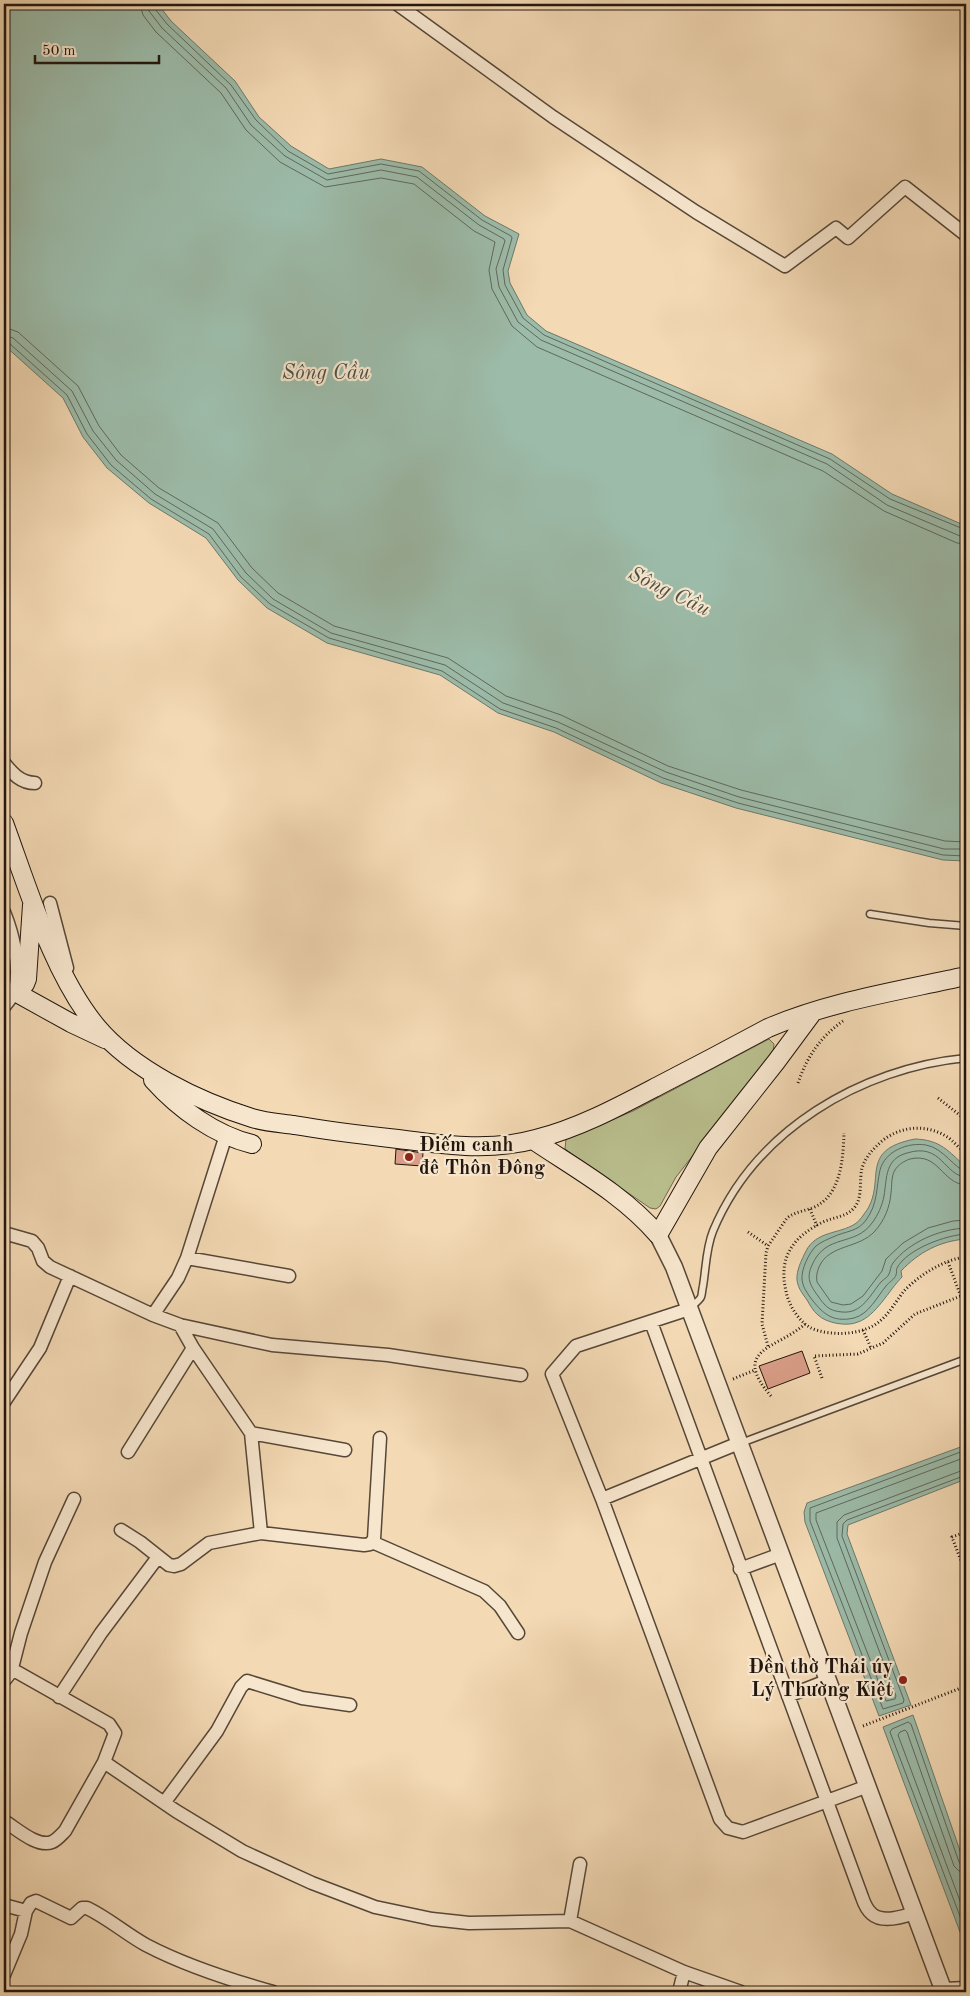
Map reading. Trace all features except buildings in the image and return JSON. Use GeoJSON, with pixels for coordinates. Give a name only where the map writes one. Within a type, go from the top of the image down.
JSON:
{"type":"FeatureCollection","features":[{"type":"Feature","properties":{"kind":"main road"},"geometry":{"type":"LineString","coordinates":[[4,823],[52,951],[75,995],[88,1015],[110,1041],[136,1061],[173,1084],[210,1102],[253,1118],[341,1133],[487,1148],[533,1140],[562,1132],[598,1118],[768,1028],[793,1017],[885,993],[966,976]]}},
{"type":"Feature","properties":{"kind":"main road"},"geometry":{"type":"LineString","coordinates":[[32,899],[27,979],[25,984],[15,992],[71,1023],[110,1041]]}},
{"type":"Feature","properties":{"kind":"main road"},"geometry":{"type":"LineString","coordinates":[[533,1140],[626,1203],[642,1216],[658,1235],[708,1148],[776,1062],[812,1012]]}},
{"type":"Feature","properties":{"kind":"main road"},"geometry":{"type":"LineString","coordinates":[[136,1061],[162,1090],[181,1107],[226,1135],[252,1144]]}},
{"type":"Feature","properties":{"kind":"street"},"geometry":{"type":"LineString","coordinates":[[397,4],[553,117],[696,212],[785,266],[836,228],[848,238],[904,187],[966,235]]}},
{"type":"Feature","properties":{"kind":"street"},"geometry":{"type":"LineString","coordinates":[[4,763],[21,780],[35,784]]}},
{"type":"Feature","properties":{"kind":"street"},"geometry":{"type":"LineString","coordinates":[[50,903],[75,995]]}},
{"type":"Feature","properties":{"kind":"street"},"geometry":{"type":"LineString","coordinates":[[4,912],[17,968],[15,992],[4,1006]]}},
{"type":"Feature","properties":{"kind":"street"},"geometry":{"type":"LineString","coordinates":[[153,1315],[178,1278],[187,1258],[226,1135]]}},
{"type":"Feature","properties":{"kind":"street"},"geometry":{"type":"LineString","coordinates":[[4,1233],[32,1241],[38,1248],[43,1262],[50,1268],[153,1315],[180,1325],[272,1346],[388,1355],[521,1375]]}},
{"type":"Feature","properties":{"kind":"street"},"geometry":{"type":"LineString","coordinates":[[658,1235],[674,1267],[943,1990],[966,1988]]}},
{"type":"Feature","properties":{"kind":"street"},"geometry":{"type":"LineString","coordinates":[[187,1258],[289,1276]]}},
{"type":"Feature","properties":{"kind":"street"},"geometry":{"type":"LineString","coordinates":[[4,1402],[43,1343],[70,1276]]}},
{"type":"Feature","properties":{"kind":"street"},"geometry":{"type":"LineString","coordinates":[[689,1309],[576,1346],[552,1374],[602,1499],[720,1819],[728,1828],[743,1832],[868,1786]]}},
{"type":"Feature","properties":{"kind":"street"},"geometry":{"type":"LineString","coordinates":[[651,1322],[740,1569],[862,1897],[870,1913],[879,1918],[903,1917],[914,1913]]}},
{"type":"Feature","properties":{"kind":"street"},"geometry":{"type":"LineString","coordinates":[[180,1325],[193,1348],[251,1433],[261,1532]]}},
{"type":"Feature","properties":{"kind":"street"},"geometry":{"type":"LineString","coordinates":[[128,1452],[193,1348]]}},
{"type":"Feature","properties":{"kind":"street"},"geometry":{"type":"LineString","coordinates":[[251,1433],[345,1450]]}},
{"type":"Feature","properties":{"kind":"street"},"geometry":{"type":"LineString","coordinates":[[372,1542],[380,1438]]}},
{"type":"Feature","properties":{"kind":"street"},"geometry":{"type":"LineString","coordinates":[[602,1499],[739,1443]]}},
{"type":"Feature","properties":{"kind":"street"},"geometry":{"type":"LineString","coordinates":[[8,1676],[45,1562],[74,1499]]}},
{"type":"Feature","properties":{"kind":"street"},"geometry":{"type":"LineString","coordinates":[[121,1530],[172,1566],[177,1566],[209,1543],[261,1532],[364,1545],[372,1542],[484,1591],[500,1606],[518,1633]]}},
{"type":"Feature","properties":{"kind":"street"},"geometry":{"type":"LineString","coordinates":[[740,1569],[781,1554]]}},
{"type":"Feature","properties":{"kind":"street"},"geometry":{"type":"LineString","coordinates":[[59,1697],[102,1633],[158,1557]]}},
{"type":"Feature","properties":{"kind":"street"},"geometry":{"type":"LineString","coordinates":[[4,1821],[34,1840],[43,1843],[52,1842],[65,1831],[104,1762],[115,1733],[112,1727],[17,1672],[8,1676]]}},
{"type":"Feature","properties":{"kind":"street"},"geometry":{"type":"LineString","coordinates":[[788,1696],[829,1680]]}},
{"type":"Feature","properties":{"kind":"street"},"geometry":{"type":"LineString","coordinates":[[164,1803],[216,1730],[241,1687],[247,1681],[302,1698],[350,1705]]}},
{"type":"Feature","properties":{"kind":"street"},"geometry":{"type":"LineString","coordinates":[[104,1762],[164,1803],[242,1851],[312,1883],[375,1907],[432,1919],[469,1923],[570,1921],[684,1972],[741,1992]]}},
{"type":"Feature","properties":{"kind":"street"},"geometry":{"type":"LineString","coordinates":[[570,1921],[580,1864]]}},
{"type":"Feature","properties":{"kind":"street"},"geometry":{"type":"LineString","coordinates":[[4,1975],[21,1934],[26,1911],[31,1903],[36,1901],[71,1918],[82,1908],[87,1908],[145,1944],[179,1962],[273,1992]]}},
{"type":"Feature","properties":{"kind":"street"},"geometry":{"type":"LineString","coordinates":[[4,1905],[26,1911]]}},
{"type":"Feature","properties":{"kind":"street"},"geometry":{"type":"LineString","coordinates":[[679,1992],[684,1972]]}},
{"type":"Feature","properties":{"kind":"lane"},"geometry":{"type":"LineString","coordinates":[[870,914],[929,923],[966,926]]}},
{"type":"Feature","properties":{"kind":"lane"},"geometry":{"type":"LineString","coordinates":[[689,1309],[701,1297],[707,1251],[712,1232],[732,1193],[766,1150],[805,1116],[855,1089],[893,1073],[938,1060],[966,1058]]}},
{"type":"Feature","properties":{"kind":"lane"},"geometry":{"type":"LineString","coordinates":[[739,1443],[966,1359]]}},
{"type":"Feature","properties":{"kind":"path"},"geometry":{"type":"LineString","coordinates":[[798,1083],[805,1064],[822,1038],[845,1020]]}},
{"type":"Feature","properties":{"kind":"path"},"geometry":{"type":"LineString","coordinates":[[938,1098],[966,1120]]}},
{"type":"Feature","properties":{"kind":"path"},"geometry":{"type":"LineString","coordinates":[[966,1153],[951,1139],[934,1132],[921,1128],[896,1131],[874,1148],[864,1161],[856,1206],[849,1212],[808,1230],[796,1241],[784,1262],[782,1273],[786,1294],[792,1307],[805,1324],[812,1328],[832,1332],[856,1332],[880,1321],[906,1290],[928,1271],[958,1258],[966,1257]]}},
{"type":"Feature","properties":{"kind":"path"},"geometry":{"type":"LineString","coordinates":[[768,1346],[762,1324],[764,1262],[768,1246],[788,1218],[810,1209],[825,1200],[834,1188],[841,1166],[844,1133]]}},
{"type":"Feature","properties":{"kind":"path"},"geometry":{"type":"LineString","coordinates":[[810,1209],[817,1226]]}},
{"type":"Feature","properties":{"kind":"path"},"geometry":{"type":"LineString","coordinates":[[748,1232],[768,1246]]}},
{"type":"Feature","properties":{"kind":"path"},"geometry":{"type":"LineString","coordinates":[[948,1262],[966,1310]]}},
{"type":"Feature","properties":{"kind":"path"},"geometry":{"type":"LineString","coordinates":[[822,1378],[814,1356],[858,1354],[883,1343],[915,1314],[966,1294]]}},
{"type":"Feature","properties":{"kind":"path"},"geometry":{"type":"LineString","coordinates":[[771,1396],[760,1383],[756,1370],[755,1364],[760,1352],[768,1346],[792,1335],[805,1324]]}},
{"type":"Feature","properties":{"kind":"path"},"geometry":{"type":"LineString","coordinates":[[863,1330],[871,1348]]}},
{"type":"Feature","properties":{"kind":"path"},"geometry":{"type":"LineString","coordinates":[[732,1379],[756,1370]]}},
{"type":"Feature","properties":{"kind":"path"},"geometry":{"type":"LineString","coordinates":[[966,1532],[952,1537],[966,1574]]}},
{"type":"Feature","properties":{"kind":"path"},"geometry":{"type":"LineString","coordinates":[[863,1726],[966,1686]]}},
{"type":"Feature","properties":{"kind":"green space"},"geometry":{"type":"Polygon","coordinates":[[[769,1039],[774,1044],[773,1053],[676,1177],[660,1206],[656,1209],[650,1208],[565,1149],[566,1139],[633,1111],[769,1039]]]}},
{"type":"Feature","properties":{"kind":"water","name":"Sông Cầu"},"geometry":{"type":"Polygon","coordinates":[[[4,4],[158,4],[171,21],[235,81],[259,117],[291,146],[329,169],[381,159],[422,167],[485,216],[519,234],[508,271],[510,283],[527,315],[546,331],[832,454],[892,494],[966,526],[966,861],[943,860],[736,808],[661,783],[554,732],[498,713],[440,675],[327,643],[267,608],[238,580],[206,538],[149,503],[107,468],[83,437],[63,398],[4,345],[4,4]]]}},
{"type":"Feature","properties":{"kind":"water"},"geometry":{"type":"Polygon","coordinates":[[[915,1139],[944,1147],[966,1167],[966,1239],[947,1242],[915,1258],[901,1271],[902,1277],[876,1309],[865,1319],[848,1324],[822,1318],[815,1312],[798,1286],[797,1273],[804,1254],[810,1245],[822,1236],[849,1227],[858,1221],[867,1210],[872,1199],[880,1158],[886,1151],[897,1144],[915,1139]]]}},
{"type":"Feature","properties":{"kind":"water"},"geometry":{"type":"Polygon","coordinates":[[[966,1445],[966,1479],[848,1525],[847,1534],[911,1705],[879,1716],[805,1522],[804,1512],[807,1503],[966,1445]]]}},
{"type":"Feature","properties":{"kind":"water"},"geometry":{"type":"Polygon","coordinates":[[[913,1715],[966,1868],[966,1939],[960,1932],[883,1727],[913,1715]]]}},
{"type":"Feature","properties":{"kind":"place","name":"Điếm canh đê Thôn Đông"},"geometry":{"type":"Point","coordinates":[409,1157]}},
{"type":"Feature","properties":{"kind":"place","name":"Đền thờ Thái úy Lý Thường Kiệt"},"geometry":{"type":"Point","coordinates":[903,1680]}}]}
